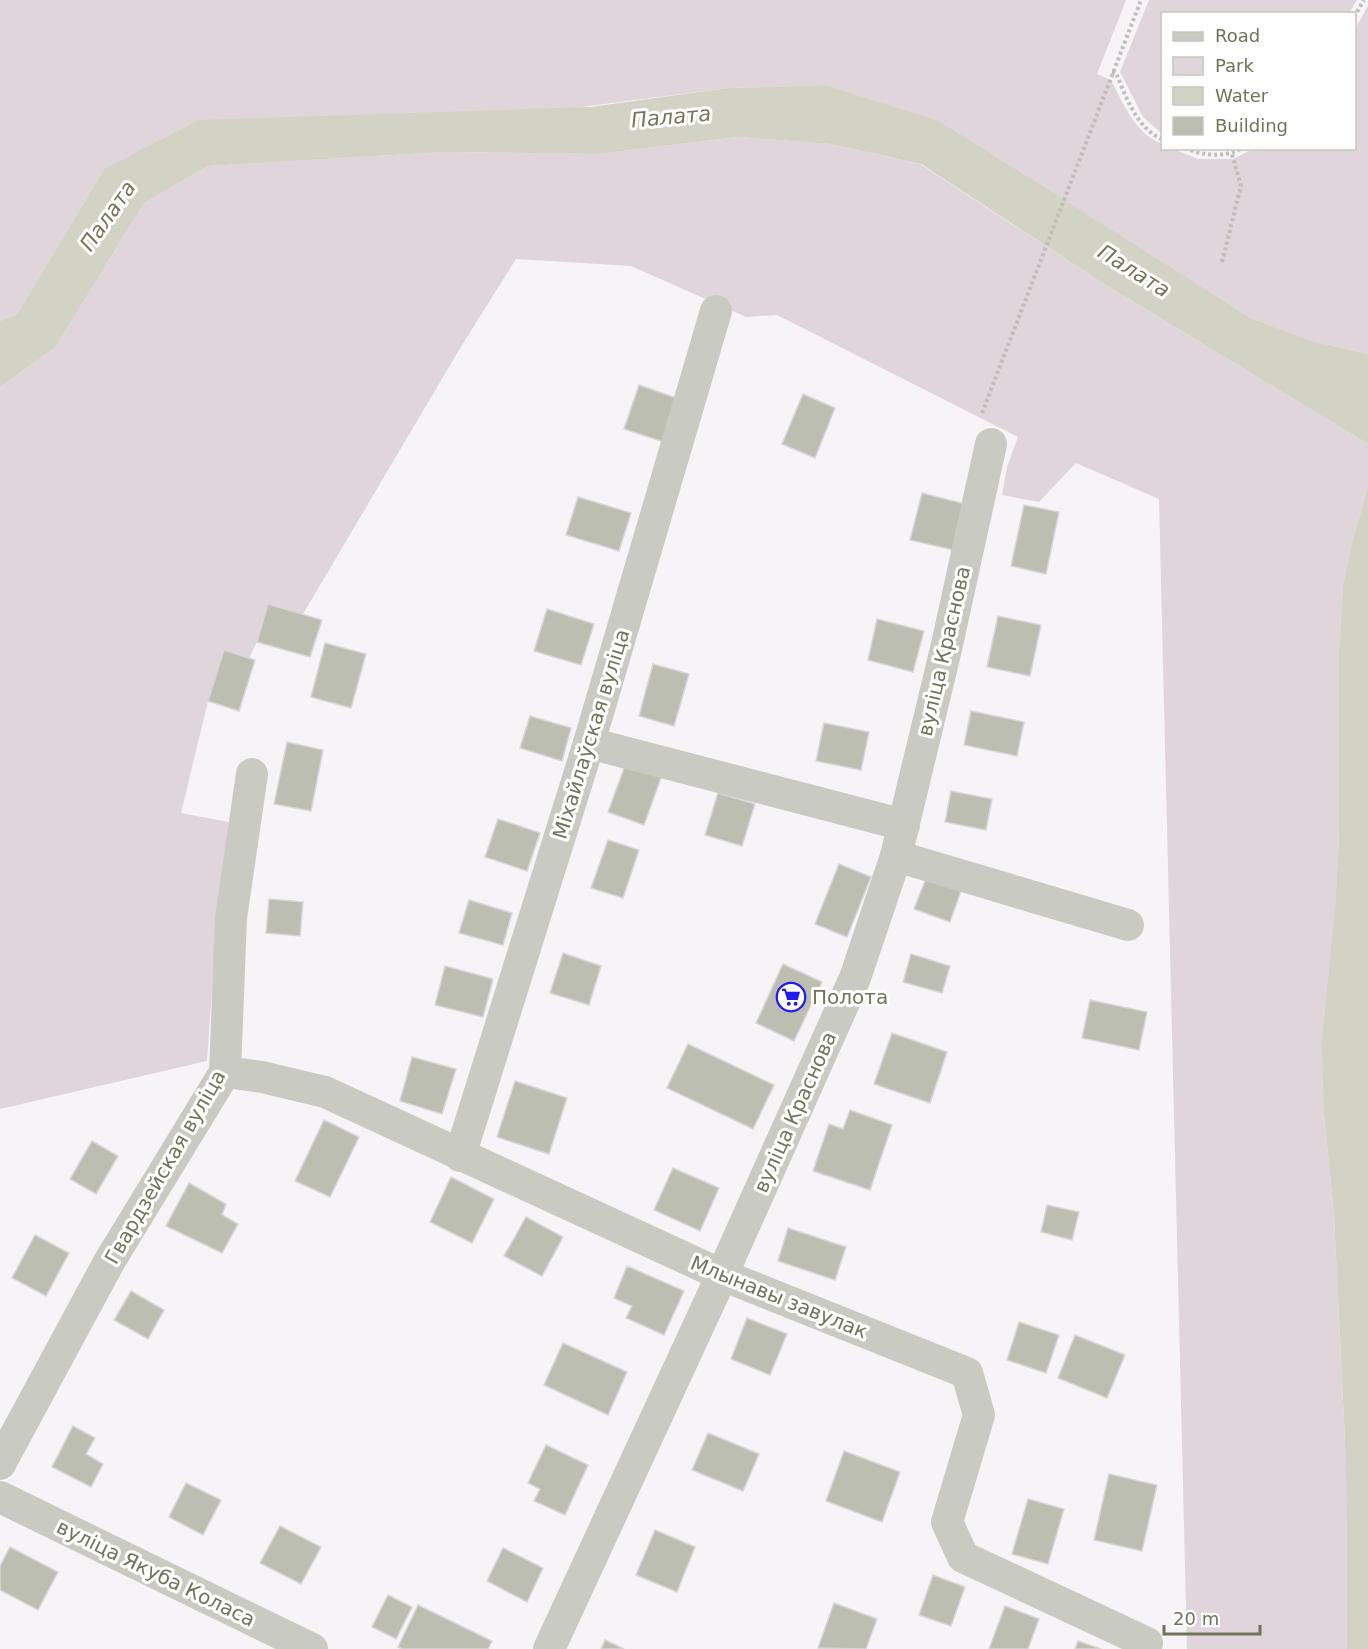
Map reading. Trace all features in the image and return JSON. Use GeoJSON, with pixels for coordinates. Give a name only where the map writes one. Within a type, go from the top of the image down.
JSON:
{"type":"FeatureCollection","features":[{"type":"Feature","properties":{"kind":"street","name":"Міхайлаўская вуліца"},"geometry":{"type":"LineString","coordinates":[[460,1156],[589,743],[716,311]]}},
{"type":"Feature","properties":{"kind":"street","name":"вуліца Краснова"},"geometry":{"type":"LineString","coordinates":[[549,1649],[722,1275],[855,978],[896,856],[904,825],[946,649],[986,430]]}},
{"type":"Feature","properties":{"kind":"street"},"geometry":{"type":"LineString","coordinates":[[589,743],[904,825]]}},
{"type":"Feature","properties":{"kind":"street","name":"Гвардзейская вуліца"},"geometry":{"type":"LineString","coordinates":[[0,1464],[108,1262],[225,1072],[231,918],[252,774]]}},
{"type":"Feature","properties":{"kind":"street"},"geometry":{"type":"LineString","coordinates":[[896,856],[1128,925]]}},
{"type":"Feature","properties":{"kind":"street","name":"Млынавы завулак"},"geometry":{"type":"LineString","coordinates":[[225,1072],[262,1077],[325,1092],[722,1275],[967,1373],[979,1415],[947,1522],[963,1557],[1147,1642]]}},
{"type":"Feature","properties":{"kind":"street","name":"вуліца Якуба Коласа"},"geometry":{"type":"LineString","coordinates":[[0,1497],[312,1649]]}},
{"type":"Feature","properties":{"kind":"path"},"geometry":{"type":"LineString","coordinates":[[986,430],[1000,366],[1141,0]]}},
{"type":"Feature","properties":{"kind":"path"},"geometry":{"type":"LineString","coordinates":[[1356,14],[1364,0]]}},
{"type":"Feature","properties":{"kind":"path"},"geometry":{"type":"LineString","coordinates":[[1111,74],[1116,73],[1139,120],[1161,139]]}},
{"type":"Feature","properties":{"kind":"path"},"geometry":{"type":"LineString","coordinates":[[1189,150],[1198,154],[1232,154],[1239,150]]}},
{"type":"Feature","properties":{"kind":"path"},"geometry":{"type":"LineString","coordinates":[[1222,262],[1241,186],[1232,154]]}},
{"type":"Feature","properties":{"kind":"green space"},"geometry":{"type":"Polygon","coordinates":[[[0,0],[1126,0],[1097,74],[1111,80],[1137,126],[1161,143],[1161,150],[1176,150],[1198,159],[1233,159],[1251,150],[1356,150],[1356,27],[1368,6],[1368,354],[1312,341],[1251,318],[1050,192],[824,85],[728,88],[104,169],[17,314],[0,321],[0,0]]]}},
{"type":"Feature","properties":{"kind":"green space"},"geometry":{"type":"Polygon","coordinates":[[[1149,0],[1357,0],[1350,12],[1161,12],[1161,133],[1143,117],[1120,72],[1149,0]]]}},
{"type":"Feature","properties":{"kind":"green space"},"geometry":{"type":"Polygon","coordinates":[[[738,137],[830,144],[920,164],[1104,284],[1368,444],[1368,487],[1352,542],[1343,585],[1339,649],[1339,837],[1324,1114],[1334,1214],[1346,1464],[1347,1649],[1187,1649],[1159,499],[1076,463],[1039,502],[1002,495],[1007,467],[1018,437],[777,315],[746,317],[631,266],[516,259],[459,350],[303,614],[268,604],[257,642],[249,658],[224,651],[208,701],[181,813],[229,822],[217,919],[207,1061],[0,1109],[0,387],[55,348],[144,203],[208,166],[444,152],[597,154],[738,137]]]}},
{"type":"Feature","properties":{"kind":"water","name":"Палата"},"geometry":{"type":"Polygon","coordinates":[[[824,85],[939,121],[1251,318],[1312,341],[1368,354],[1368,444],[1104,284],[921,164],[830,144],[738,137],[597,154],[444,152],[208,166],[144,203],[55,348],[0,387],[0,321],[17,314],[104,169],[199,120],[590,107],[728,88],[824,85]]]}},
{"type":"Feature","properties":{"kind":"water"},"geometry":{"type":"Polygon","coordinates":[[[1368,487],[1368,1649],[1347,1649],[1346,1464],[1334,1214],[1324,1114],[1322,1042],[1335,909],[1339,837],[1339,649],[1343,585],[1352,542],[1368,487]]]}},
{"type":"Feature","properties":{"kind":"building"},"geometry":{"type":"Polygon","coordinates":[[[639,385],[679,399],[664,442],[624,429],[639,385]]]}},
{"type":"Feature","properties":{"kind":"building"},"geometry":{"type":"Polygon","coordinates":[[[803,394],[835,408],[815,458],[782,444],[803,394]]]}},
{"type":"Feature","properties":{"kind":"building"},"geometry":{"type":"Polygon","coordinates":[[[922,493],[965,504],[954,550],[910,540],[922,493]]]}},
{"type":"Feature","properties":{"kind":"building"},"geometry":{"type":"Polygon","coordinates":[[[578,497],[631,513],[619,551],[566,535],[578,497]]]}},
{"type":"Feature","properties":{"kind":"building"},"geometry":{"type":"Polygon","coordinates":[[[1024,505],[1059,512],[1046,574],[1011,566],[1024,505]]]}},
{"type":"Feature","properties":{"kind":"building"},"geometry":{"type":"Polygon","coordinates":[[[268,604],[322,620],[310,657],[257,642],[268,604]]]}},
{"type":"Feature","properties":{"kind":"building"},"geometry":{"type":"Polygon","coordinates":[[[547,609],[594,624],[581,665],[534,651],[547,609]]]}},
{"type":"Feature","properties":{"kind":"building"},"geometry":{"type":"Polygon","coordinates":[[[998,616],[1041,625],[1030,676],[987,667],[998,616]]]}},
{"type":"Feature","properties":{"kind":"building"},"geometry":{"type":"Polygon","coordinates":[[[877,619],[924,631],[913,672],[868,660],[877,619]]]}},
{"type":"Feature","properties":{"kind":"building"},"geometry":{"type":"Polygon","coordinates":[[[325,643],[366,654],[351,708],[311,697],[325,643]]]}},
{"type":"Feature","properties":{"kind":"building"},"geometry":{"type":"Polygon","coordinates":[[[224,650],[255,660],[239,711],[208,701],[224,650]]]}},
{"type":"Feature","properties":{"kind":"building"},"geometry":{"type":"Polygon","coordinates":[[[653,664],[689,674],[674,726],[639,716],[653,664]]]}},
{"type":"Feature","properties":{"kind":"building"},"geometry":{"type":"Polygon","coordinates":[[[971,711],[1024,722],[1017,756],[964,745],[971,711]]]}},
{"type":"Feature","properties":{"kind":"building"},"geometry":{"type":"Polygon","coordinates":[[[530,716],[571,728],[562,761],[520,748],[530,716]]]}},
{"type":"Feature","properties":{"kind":"building"},"geometry":{"type":"Polygon","coordinates":[[[824,723],[869,732],[861,770],[816,761],[824,723]]]}},
{"type":"Feature","properties":{"kind":"building"},"geometry":{"type":"Polygon","coordinates":[[[287,742],[323,750],[311,811],[274,804],[287,742]]]}},
{"type":"Feature","properties":{"kind":"building"},"geometry":{"type":"Polygon","coordinates":[[[626,763],[662,775],[644,825],[608,812],[626,763]]]}},
{"type":"Feature","properties":{"kind":"building"},"geometry":{"type":"Polygon","coordinates":[[[951,791],[992,799],[986,830],[945,822],[951,791]]]}},
{"type":"Feature","properties":{"kind":"building"},"geometry":{"type":"Polygon","coordinates":[[[718,793],[755,804],[742,846],[705,835],[718,793]]]}},
{"type":"Feature","properties":{"kind":"building"},"geometry":{"type":"Polygon","coordinates":[[[498,819],[540,833],[527,871],[485,857],[498,819]]]}},
{"type":"Feature","properties":{"kind":"building"},"geometry":{"type":"Polygon","coordinates":[[[608,840],[639,850],[623,898],[591,888],[608,840]]]}},
{"type":"Feature","properties":{"kind":"building"},"geometry":{"type":"Polygon","coordinates":[[[839,864],[871,877],[847,937],[815,924],[839,864]]]}},
{"type":"Feature","properties":{"kind":"building"},"geometry":{"type":"Polygon","coordinates":[[[927,876],[962,888],[950,922],[914,909],[927,876]]]}},
{"type":"Feature","properties":{"kind":"building"},"geometry":{"type":"Polygon","coordinates":[[[269,899],[303,902],[300,936],[266,933],[269,899]]]}},
{"type":"Feature","properties":{"kind":"building"},"geometry":{"type":"Polygon","coordinates":[[[469,900],[512,913],[503,945],[459,933],[469,900]]]}},
{"type":"Feature","properties":{"kind":"building"},"geometry":{"type":"Polygon","coordinates":[[[563,953],[601,966],[589,1005],[550,993],[563,953]]]}},
{"type":"Feature","properties":{"kind":"building"},"geometry":{"type":"Polygon","coordinates":[[[911,954],[950,966],[942,993],[903,982],[911,954]]]}},
{"type":"Feature","properties":{"kind":"building","name":"Полота"},"geometry":{"type":"Polygon","coordinates":[[[783,964],[822,982],[794,1041],[756,1023],[783,964]]]}},
{"type":"Feature","properties":{"kind":"building"},"geometry":{"type":"Polygon","coordinates":[[[445,966],[493,979],[483,1017],[435,1005],[445,966]]]}},
{"type":"Feature","properties":{"kind":"building"},"geometry":{"type":"Polygon","coordinates":[[[1090,1000],[1147,1012],[1139,1050],[1082,1038],[1090,1000]]]}},
{"type":"Feature","properties":{"kind":"building"},"geometry":{"type":"Polygon","coordinates":[[[892,1033],[947,1052],[930,1103],[874,1084],[892,1033]]]}},
{"type":"Feature","properties":{"kind":"building"},"geometry":{"type":"Polygon","coordinates":[[[688,1044],[774,1085],[753,1129],[667,1088],[688,1044]]]}},
{"type":"Feature","properties":{"kind":"building"},"geometry":{"type":"Polygon","coordinates":[[[412,1057],[456,1069],[442,1114],[400,1101],[412,1057]]]}},
{"type":"Feature","properties":{"kind":"building"},"geometry":{"type":"Polygon","coordinates":[[[515,1081],[567,1098],[549,1154],[497,1137],[515,1081]]]}},
{"type":"Feature","properties":{"kind":"building"},"geometry":{"type":"Polygon","coordinates":[[[850,1110],[892,1125],[870,1190],[813,1171],[829,1124],[843,1129],[850,1110]]]}},
{"type":"Feature","properties":{"kind":"building"},"geometry":{"type":"Polygon","coordinates":[[[324,1120],[359,1137],[330,1197],[295,1181],[324,1120]]]}},
{"type":"Feature","properties":{"kind":"building"},"geometry":{"type":"Polygon","coordinates":[[[92,1141],[118,1156],[96,1194],[70,1179],[92,1141]]]}},
{"type":"Feature","properties":{"kind":"building"},"geometry":{"type":"Polygon","coordinates":[[[673,1168],[719,1188],[700,1231],[654,1210],[673,1168]]]}},
{"type":"Feature","properties":{"kind":"building"},"geometry":{"type":"Polygon","coordinates":[[[451,1177],[494,1199],[472,1243],[430,1222],[451,1177]]]}},
{"type":"Feature","properties":{"kind":"building"},"geometry":{"type":"Polygon","coordinates":[[[189,1183],[226,1204],[222,1215],[238,1224],[222,1253],[166,1226],[189,1183]]]}},
{"type":"Feature","properties":{"kind":"building"},"geometry":{"type":"Polygon","coordinates":[[[1047,1205],[1079,1212],[1072,1240],[1041,1232],[1047,1205]]]}},
{"type":"Feature","properties":{"kind":"building"},"geometry":{"type":"Polygon","coordinates":[[[526,1217],[563,1237],[542,1276],[504,1256],[526,1217]]]}},
{"type":"Feature","properties":{"kind":"building"},"geometry":{"type":"Polygon","coordinates":[[[788,1228],[846,1247],[835,1280],[778,1261],[788,1228]]]}},
{"type":"Feature","properties":{"kind":"building"},"geometry":{"type":"Polygon","coordinates":[[[35,1235],[69,1253],[46,1296],[12,1278],[35,1235]]]}},
{"type":"Feature","properties":{"kind":"building"},"geometry":{"type":"Polygon","coordinates":[[[627,1266],[684,1291],[664,1335],[626,1318],[632,1306],[614,1298],[627,1266]]]}},
{"type":"Feature","properties":{"kind":"building"},"geometry":{"type":"Polygon","coordinates":[[[131,1291],[164,1310],[148,1339],[114,1320],[131,1291]]]}},
{"type":"Feature","properties":{"kind":"building"},"geometry":{"type":"Polygon","coordinates":[[[747,1318],[787,1334],[770,1375],[731,1359],[747,1318]]]}},
{"type":"Feature","properties":{"kind":"building"},"geometry":{"type":"Polygon","coordinates":[[[1019,1322],[1059,1335],[1046,1373],[1007,1360],[1019,1322]]]}},
{"type":"Feature","properties":{"kind":"building"},"geometry":{"type":"Polygon","coordinates":[[[1075,1335],[1125,1355],[1107,1398],[1058,1378],[1075,1335]]]}},
{"type":"Feature","properties":{"kind":"building"},"geometry":{"type":"Polygon","coordinates":[[[563,1343],[627,1372],[608,1415],[544,1385],[563,1343]]]}},
{"type":"Feature","properties":{"kind":"building"},"geometry":{"type":"Polygon","coordinates":[[[73,1426],[95,1438],[86,1454],[103,1464],[91,1487],[52,1467],[73,1426]]]}},
{"type":"Feature","properties":{"kind":"building"},"geometry":{"type":"Polygon","coordinates":[[[708,1433],[759,1454],[743,1491],[692,1470],[708,1433]]]}},
{"type":"Feature","properties":{"kind":"building"},"geometry":{"type":"Polygon","coordinates":[[[546,1445],[588,1465],[565,1515],[534,1501],[540,1489],[528,1483],[546,1445]]]}},
{"type":"Feature","properties":{"kind":"building"},"geometry":{"type":"Polygon","coordinates":[[[844,1451],[900,1472],[882,1522],[826,1501],[844,1451]]]}},
{"type":"Feature","properties":{"kind":"building"},"geometry":{"type":"Polygon","coordinates":[[[1109,1474],[1157,1485],[1142,1551],[1094,1540],[1109,1474]]]}},
{"type":"Feature","properties":{"kind":"building"},"geometry":{"type":"Polygon","coordinates":[[[186,1483],[221,1500],[203,1535],[169,1517],[186,1483]]]}},
{"type":"Feature","properties":{"kind":"building"},"geometry":{"type":"Polygon","coordinates":[[[1028,1499],[1064,1509],[1048,1564],[1012,1554],[1028,1499]]]}},
{"type":"Feature","properties":{"kind":"building"},"geometry":{"type":"Polygon","coordinates":[[[280,1526],[321,1547],[301,1584],[260,1563],[280,1526]]]}},
{"type":"Feature","properties":{"kind":"building"},"geometry":{"type":"Polygon","coordinates":[[[655,1530],[695,1547],[677,1592],[636,1575],[655,1530]]]}},
{"type":"Feature","properties":{"kind":"building"},"geometry":{"type":"Polygon","coordinates":[[[10,1547],[58,1572],[38,1610],[0,1590],[0,1566],[10,1547]]]}},
{"type":"Feature","properties":{"kind":"building"},"geometry":{"type":"Polygon","coordinates":[[[503,1548],[543,1568],[527,1602],[487,1581],[503,1548]]]}},
{"type":"Feature","properties":{"kind":"building"},"geometry":{"type":"Polygon","coordinates":[[[933,1575],[965,1587],[951,1626],[919,1615],[933,1575]]]}},
{"type":"Feature","properties":{"kind":"building"},"geometry":{"type":"Polygon","coordinates":[[[388,1595],[412,1607],[396,1639],[372,1627],[388,1595]]]}},
{"type":"Feature","properties":{"kind":"building"},"geometry":{"type":"Polygon","coordinates":[[[834,1603],[877,1619],[866,1649],[818,1648],[834,1603]]]}},
{"type":"Feature","properties":{"kind":"building"},"geometry":{"type":"Polygon","coordinates":[[[418,1605],[492,1641],[488,1649],[403,1649],[398,1647],[418,1605]]]}},
{"type":"Feature","properties":{"kind":"building"},"geometry":{"type":"Polygon","coordinates":[[[1005,1606],[1039,1619],[1028,1649],[989,1649],[1005,1606]]]}},
{"type":"Feature","properties":{"kind":"building"},"geometry":{"type":"Polygon","coordinates":[[[605,1640],[624,1649],[601,1649],[605,1640]]]}},
{"type":"Feature","properties":{"kind":"building"},"geometry":{"type":"Polygon","coordinates":[[[1078,1641],[1101,1649],[1075,1649],[1078,1641]]]}},
{"type":"Feature","properties":{"kind":"place","name":"Полота"},"geometry":{"type":"Point","coordinates":[791,997]}}]}
